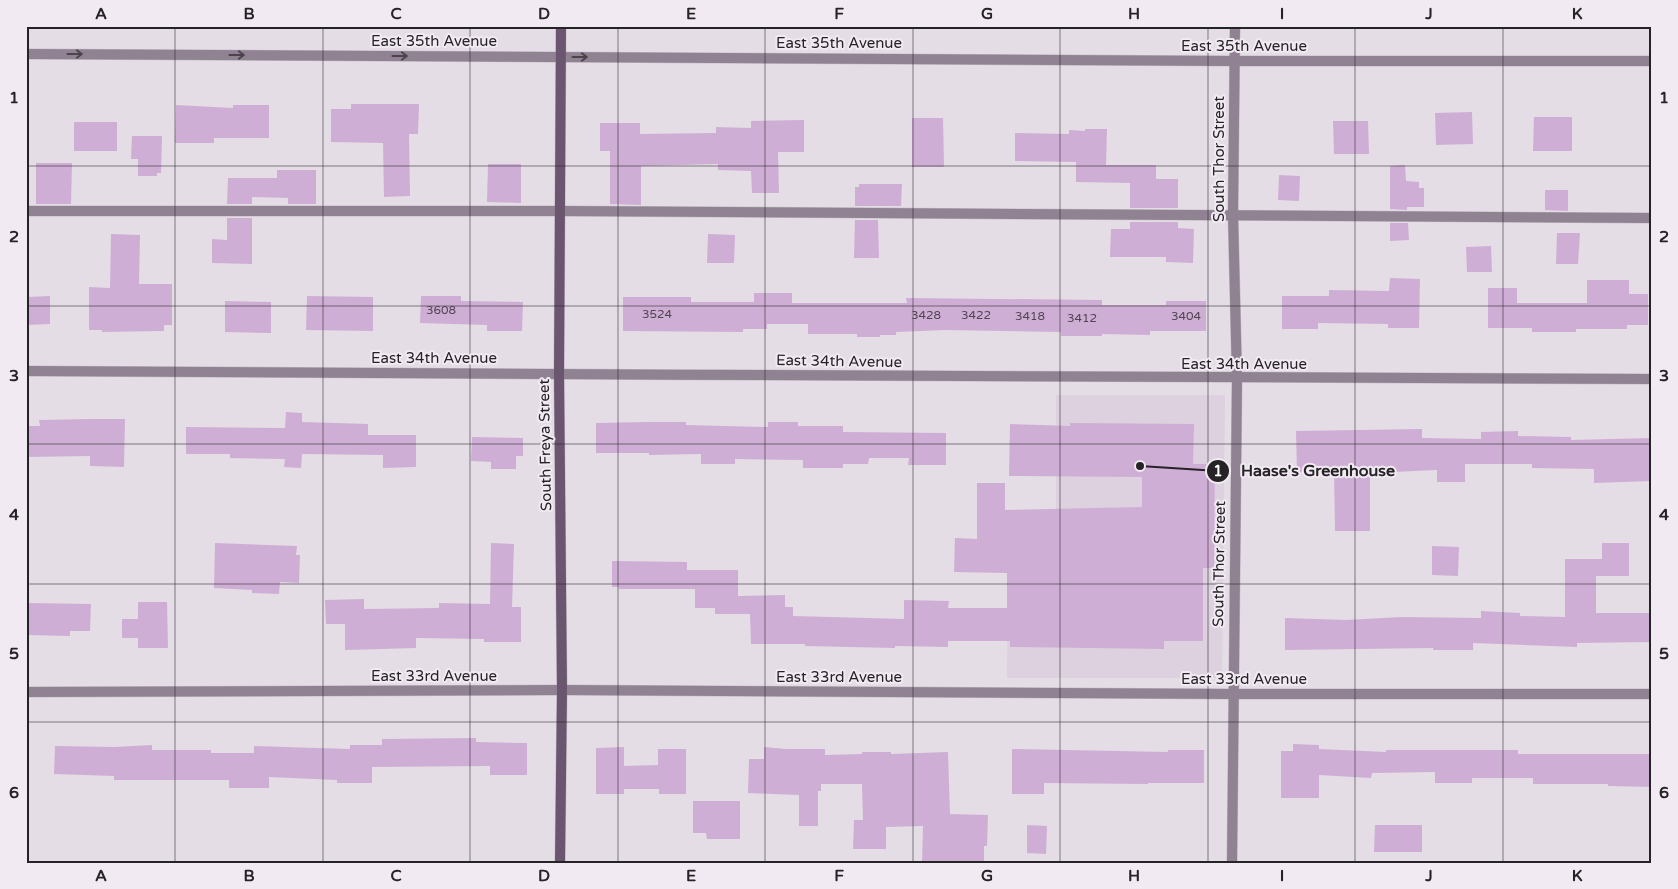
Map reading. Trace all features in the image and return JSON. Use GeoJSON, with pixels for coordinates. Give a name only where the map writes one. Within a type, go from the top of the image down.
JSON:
{"type":"FeatureCollection","features":[{"type":"Feature","properties":{"kind":"main road","name":"South Freya Street"},"geometry":{"type":"LineString","coordinates":[[560,863],[562,690],[559,373],[561,26]]}},
{"type":"Feature","properties":{"kind":"street","name":"South Thor Street"},"geometry":{"type":"LineString","coordinates":[[1232,863],[1237,379],[1233,214],[1236,26]]}},
{"type":"Feature","properties":{"kind":"street","name":"East 35th Avenue"},"geometry":{"type":"LineString","coordinates":[[26,54],[1234,61],[1652,61]]}},
{"type":"Feature","properties":{"kind":"street"},"geometry":{"type":"LineString","coordinates":[[26,211],[560,210],[1652,218]]}},
{"type":"Feature","properties":{"kind":"street","name":"East 34th Avenue"},"geometry":{"type":"LineString","coordinates":[[26,371],[559,373],[1237,379],[1652,379]]}},
{"type":"Feature","properties":{"kind":"street","name":"East 33rd Avenue"},"geometry":{"type":"LineString","coordinates":[[26,692],[562,690],[1233,694],[1652,694]]}},
{"type":"Feature","properties":{"kind":"shaded area"},"geometry":{"type":"Polygon","coordinates":[[[1056,395],[1225,395],[1222,678],[1007,678],[1008,537],[1056,537],[1056,395]]]}},
{"type":"Feature","properties":{"kind":"building"},"geometry":{"type":"Polygon","coordinates":[[[351,104],[419,104],[418,134],[409,134],[410,196],[384,197],[383,143],[331,142],[331,109],[351,109],[351,104]]]}},
{"type":"Feature","properties":{"kind":"building"},"geometry":{"type":"Polygon","coordinates":[[[176,105],[233,108],[233,105],[269,105],[269,138],[214,138],[214,143],[175,143],[176,105]]]}},
{"type":"Feature","properties":{"kind":"building"},"geometry":{"type":"Polygon","coordinates":[[[1472,112],[1473,144],[1436,145],[1435,113],[1472,112]]]}},
{"type":"Feature","properties":{"kind":"building"},"geometry":{"type":"Polygon","coordinates":[[[1534,117],[1572,117],[1572,151],[1533,151],[1534,117]]]}},
{"type":"Feature","properties":{"kind":"building"},"geometry":{"type":"Polygon","coordinates":[[[912,118],[943,118],[944,167],[912,167],[912,118]]]}},
{"type":"Feature","properties":{"kind":"building"},"geometry":{"type":"Polygon","coordinates":[[[804,120],[804,152],[778,152],[779,193],[752,193],[751,171],[718,170],[718,164],[641,166],[641,205],[610,204],[610,151],[600,151],[600,123],[640,123],[640,134],[716,133],[716,127],[751,128],[751,121],[804,120]]]}},
{"type":"Feature","properties":{"kind":"building"},"geometry":{"type":"Polygon","coordinates":[[[1333,121],[1368,121],[1369,154],[1334,154],[1333,121]]]}},
{"type":"Feature","properties":{"kind":"building"},"geometry":{"type":"Polygon","coordinates":[[[74,122],[117,122],[117,151],[74,151],[74,122]]]}},
{"type":"Feature","properties":{"kind":"building"},"geometry":{"type":"Polygon","coordinates":[[[1085,129],[1107,129],[1106,165],[1156,165],[1156,179],[1178,179],[1178,208],[1130,208],[1130,183],[1076,182],[1076,162],[1015,161],[1015,133],[1069,134],[1069,130],[1085,131],[1085,129]]]}},
{"type":"Feature","properties":{"kind":"building"},"geometry":{"type":"Polygon","coordinates":[[[132,136],[162,136],[161,173],[157,173],[157,176],[138,176],[138,159],[131,159],[132,136]]]}},
{"type":"Feature","properties":{"kind":"building"},"geometry":{"type":"Polygon","coordinates":[[[36,163],[72,163],[71,204],[36,204],[36,163]]]}},
{"type":"Feature","properties":{"kind":"building"},"geometry":{"type":"Polygon","coordinates":[[[488,164],[521,164],[521,203],[487,202],[488,164]]]}},
{"type":"Feature","properties":{"kind":"building"},"geometry":{"type":"Polygon","coordinates":[[[1405,165],[1406,181],[1419,182],[1419,188],[1424,188],[1424,207],[1407,207],[1407,210],[1390,209],[1390,166],[1405,165]]]}},
{"type":"Feature","properties":{"kind":"building"},"geometry":{"type":"Polygon","coordinates":[[[277,170],[316,170],[316,204],[288,204],[288,198],[252,197],[252,204],[227,204],[228,178],[277,178],[277,170]]]}},
{"type":"Feature","properties":{"kind":"building"},"geometry":{"type":"Polygon","coordinates":[[[1279,175],[1300,176],[1299,201],[1278,200],[1279,175]]]}},
{"type":"Feature","properties":{"kind":"building"},"geometry":{"type":"Polygon","coordinates":[[[859,184],[902,184],[901,206],[855,206],[855,187],[859,187],[859,184]]]}},
{"type":"Feature","properties":{"kind":"building"},"geometry":{"type":"Polygon","coordinates":[[[1545,190],[1568,190],[1568,211],[1545,210],[1545,190]]]}},
{"type":"Feature","properties":{"kind":"building"},"geometry":{"type":"Polygon","coordinates":[[[227,218],[252,218],[252,264],[212,263],[212,239],[227,240],[227,218]]]}},
{"type":"Feature","properties":{"kind":"building"},"geometry":{"type":"Polygon","coordinates":[[[855,220],[878,220],[879,258],[854,258],[855,220]]]}},
{"type":"Feature","properties":{"kind":"building"},"geometry":{"type":"Polygon","coordinates":[[[1130,222],[1178,222],[1178,228],[1194,229],[1193,263],[1166,262],[1166,257],[1110,257],[1111,229],[1130,229],[1130,222]]]}},
{"type":"Feature","properties":{"kind":"building"},"geometry":{"type":"Polygon","coordinates":[[[1390,223],[1408,223],[1409,240],[1390,241],[1390,223]]]}},
{"type":"Feature","properties":{"kind":"building"},"geometry":{"type":"Polygon","coordinates":[[[1557,233],[1580,233],[1578,264],[1556,264],[1557,233]]]}},
{"type":"Feature","properties":{"kind":"building"},"geometry":{"type":"Polygon","coordinates":[[[111,234],[140,235],[139,284],[172,284],[172,325],[164,325],[164,331],[102,332],[102,330],[89,330],[89,287],[110,288],[111,234]]]}},
{"type":"Feature","properties":{"kind":"building"},"geometry":{"type":"Polygon","coordinates":[[[708,234],[735,235],[734,263],[707,263],[708,234]]]}},
{"type":"Feature","properties":{"kind":"building"},"geometry":{"type":"Polygon","coordinates":[[[1491,246],[1492,272],[1467,272],[1466,247],[1491,246]]]}},
{"type":"Feature","properties":{"kind":"building"},"geometry":{"type":"Polygon","coordinates":[[[1390,278],[1420,279],[1419,328],[1388,328],[1388,324],[1318,323],[1318,329],[1282,329],[1282,296],[1329,296],[1329,290],[1389,291],[1390,278]]]}},
{"type":"Feature","properties":{"kind":"building"},"geometry":{"type":"Polygon","coordinates":[[[1587,280],[1629,280],[1629,294],[1648,294],[1648,325],[1627,325],[1627,329],[1576,329],[1576,332],[1532,332],[1532,328],[1488,328],[1488,288],[1517,288],[1517,303],[1587,303],[1587,280]]]}},
{"type":"Feature","properties":{"kind":"building"},"geometry":{"type":"Polygon","coordinates":[[[754,293],[792,293],[792,303],[907,303],[906,298],[1102,300],[1102,305],[1166,305],[1166,301],[1206,301],[1206,331],[1150,331],[1150,335],[1102,334],[1102,336],[1061,336],[1061,332],[945,330],[896,332],[896,335],[857,337],[857,334],[808,334],[808,324],[767,324],[767,329],[743,329],[743,332],[623,331],[623,297],[691,297],[691,302],[754,302],[754,293]]]}},
{"type":"Feature","properties":{"kind":"building"},"geometry":{"type":"Polygon","coordinates":[[[50,296],[50,324],[26,325],[26,297],[50,296]]]}},
{"type":"Feature","properties":{"kind":"building"},"geometry":{"type":"Polygon","coordinates":[[[307,296],[373,297],[373,331],[306,330],[307,296]]]}},
{"type":"Feature","properties":{"kind":"building"},"geometry":{"type":"Polygon","coordinates":[[[421,296],[461,296],[461,301],[523,302],[522,331],[487,331],[487,325],[420,323],[421,296]]]}},
{"type":"Feature","properties":{"kind":"building"},"geometry":{"type":"Polygon","coordinates":[[[225,301],[271,302],[271,333],[225,332],[225,301]]]}},
{"type":"Feature","properties":{"kind":"building"},"geometry":{"type":"Polygon","coordinates":[[[286,412],[302,413],[302,422],[368,424],[368,435],[416,435],[416,467],[383,468],[383,455],[302,454],[301,468],[284,467],[285,459],[230,458],[230,454],[186,454],[186,427],[285,428],[286,412]]]}},
{"type":"Feature","properties":{"kind":"building"},"geometry":{"type":"Polygon","coordinates":[[[125,419],[124,467],[90,466],[90,456],[26,457],[26,426],[40,426],[39,420],[125,419]]]}},
{"type":"Feature","properties":{"kind":"building"},"geometry":{"type":"Polygon","coordinates":[[[686,422],[686,425],[768,427],[768,422],[798,422],[798,426],[843,426],[843,432],[946,433],[946,465],[908,465],[909,458],[869,458],[868,464],[843,464],[843,468],[803,468],[803,460],[735,459],[735,464],[701,464],[701,454],[596,453],[596,423],[686,422]]]}},
{"type":"Feature","properties":{"kind":"building"},"geometry":{"type":"Polygon","coordinates":[[[1070,423],[1194,424],[1193,464],[1215,464],[1214,568],[1203,568],[1203,641],[1164,641],[1164,649],[1010,647],[1010,641],[948,641],[948,647],[895,646],[895,648],[751,644],[750,614],[715,614],[715,608],[695,608],[695,589],[619,589],[619,587],[612,587],[612,561],[687,562],[687,570],[738,570],[738,596],[785,595],[785,607],[793,607],[793,616],[904,619],[904,600],[949,601],[948,608],[1007,608],[1007,573],[954,572],[955,538],[977,539],[977,483],[1005,483],[1005,510],[1142,507],[1142,477],[1009,476],[1010,424],[1070,426],[1070,423]]]}},
{"type":"Feature","properties":{"kind":"building"},"geometry":{"type":"Polygon","coordinates":[[[1422,429],[1422,438],[1481,439],[1481,432],[1518,431],[1518,436],[1571,437],[1571,440],[1652,438],[1652,481],[1594,483],[1594,469],[1532,468],[1532,464],[1465,464],[1465,482],[1437,482],[1437,470],[1370,473],[1370,531],[1335,531],[1334,471],[1297,472],[1296,431],[1422,429]]]}},
{"type":"Feature","properties":{"kind":"building"},"geometry":{"type":"Polygon","coordinates":[[[472,437],[523,438],[523,456],[516,456],[516,469],[491,469],[491,462],[471,461],[472,437]]]}},
{"type":"Feature","properties":{"kind":"building"},"geometry":{"type":"Polygon","coordinates":[[[215,543],[297,546],[296,555],[300,555],[299,583],[280,582],[279,594],[252,593],[252,590],[214,588],[215,543]]]}},
{"type":"Feature","properties":{"kind":"building"},"geometry":{"type":"Polygon","coordinates":[[[491,543],[514,544],[512,607],[521,607],[521,642],[484,642],[484,639],[416,638],[416,648],[345,650],[345,624],[326,624],[325,600],[364,599],[364,609],[439,608],[439,603],[490,604],[491,543]]]}},
{"type":"Feature","properties":{"kind":"building"},"geometry":{"type":"Polygon","coordinates":[[[1602,543],[1629,543],[1629,576],[1596,576],[1596,613],[1652,613],[1652,642],[1577,643],[1577,647],[1473,643],[1473,650],[1433,650],[1433,648],[1285,650],[1285,618],[1346,620],[1401,617],[1481,618],[1481,611],[1520,613],[1520,616],[1565,617],[1565,559],[1602,559],[1602,543]]]}},
{"type":"Feature","properties":{"kind":"building"},"geometry":{"type":"Polygon","coordinates":[[[1432,546],[1459,547],[1458,576],[1432,575],[1432,546]]]}},
{"type":"Feature","properties":{"kind":"building"},"geometry":{"type":"Polygon","coordinates":[[[138,602],[167,602],[168,648],[138,648],[138,638],[122,638],[122,619],[138,619],[138,602]]]}},
{"type":"Feature","properties":{"kind":"building"},"geometry":{"type":"Polygon","coordinates":[[[27,603],[91,604],[90,631],[70,631],[70,636],[27,635],[27,603]]]}},
{"type":"Feature","properties":{"kind":"building"},"geometry":{"type":"Polygon","coordinates":[[[476,738],[476,742],[527,743],[527,775],[490,775],[490,766],[372,767],[372,783],[337,783],[337,780],[269,777],[269,788],[229,788],[229,780],[114,780],[114,776],[54,774],[55,746],[114,747],[152,745],[152,750],[211,750],[211,753],[254,753],[254,746],[350,749],[350,745],[382,745],[382,739],[476,738]]]}},
{"type":"Feature","properties":{"kind":"building"},"geometry":{"type":"Polygon","coordinates":[[[1293,744],[1319,745],[1319,749],[1386,752],[1386,750],[1518,750],[1518,754],[1652,754],[1652,787],[1608,786],[1608,784],[1533,784],[1533,778],[1472,778],[1472,783],[1435,783],[1435,772],[1372,773],[1371,778],[1319,775],[1319,798],[1281,798],[1281,751],[1293,751],[1293,744]]]}},
{"type":"Feature","properties":{"kind":"building"},"geometry":{"type":"Polygon","coordinates":[[[624,747],[624,766],[658,765],[658,749],[686,749],[686,794],[659,794],[659,789],[624,789],[624,794],[596,794],[596,748],[624,747]]]}},
{"type":"Feature","properties":{"kind":"building"},"geometry":{"type":"Polygon","coordinates":[[[764,747],[825,749],[825,755],[862,754],[862,752],[891,752],[891,754],[948,752],[950,814],[988,815],[987,846],[984,846],[984,863],[922,863],[923,826],[886,827],[886,849],[853,849],[854,820],[863,820],[862,784],[821,784],[821,791],[818,791],[818,826],[799,826],[799,795],[748,793],[749,759],[764,759],[764,747]]]}},
{"type":"Feature","properties":{"kind":"building"},"geometry":{"type":"Polygon","coordinates":[[[1012,749],[1168,752],[1168,750],[1204,750],[1204,783],[1044,783],[1044,794],[1012,794],[1012,749]]]}},
{"type":"Feature","properties":{"kind":"building"},"geometry":{"type":"Polygon","coordinates":[[[693,801],[740,801],[740,839],[707,839],[706,833],[693,833],[693,801]]]}},
{"type":"Feature","properties":{"kind":"building"},"geometry":{"type":"Polygon","coordinates":[[[1027,825],[1047,826],[1046,854],[1027,853],[1027,825]]]}},
{"type":"Feature","properties":{"kind":"building"},"geometry":{"type":"Polygon","coordinates":[[[1375,825],[1422,825],[1422,852],[1374,852],[1375,825]]]}},
{"type":"Feature","properties":{"kind":"place","name":"Haase's Greenhouse"},"geometry":{"type":"Point","coordinates":[1140,466]}}]}
